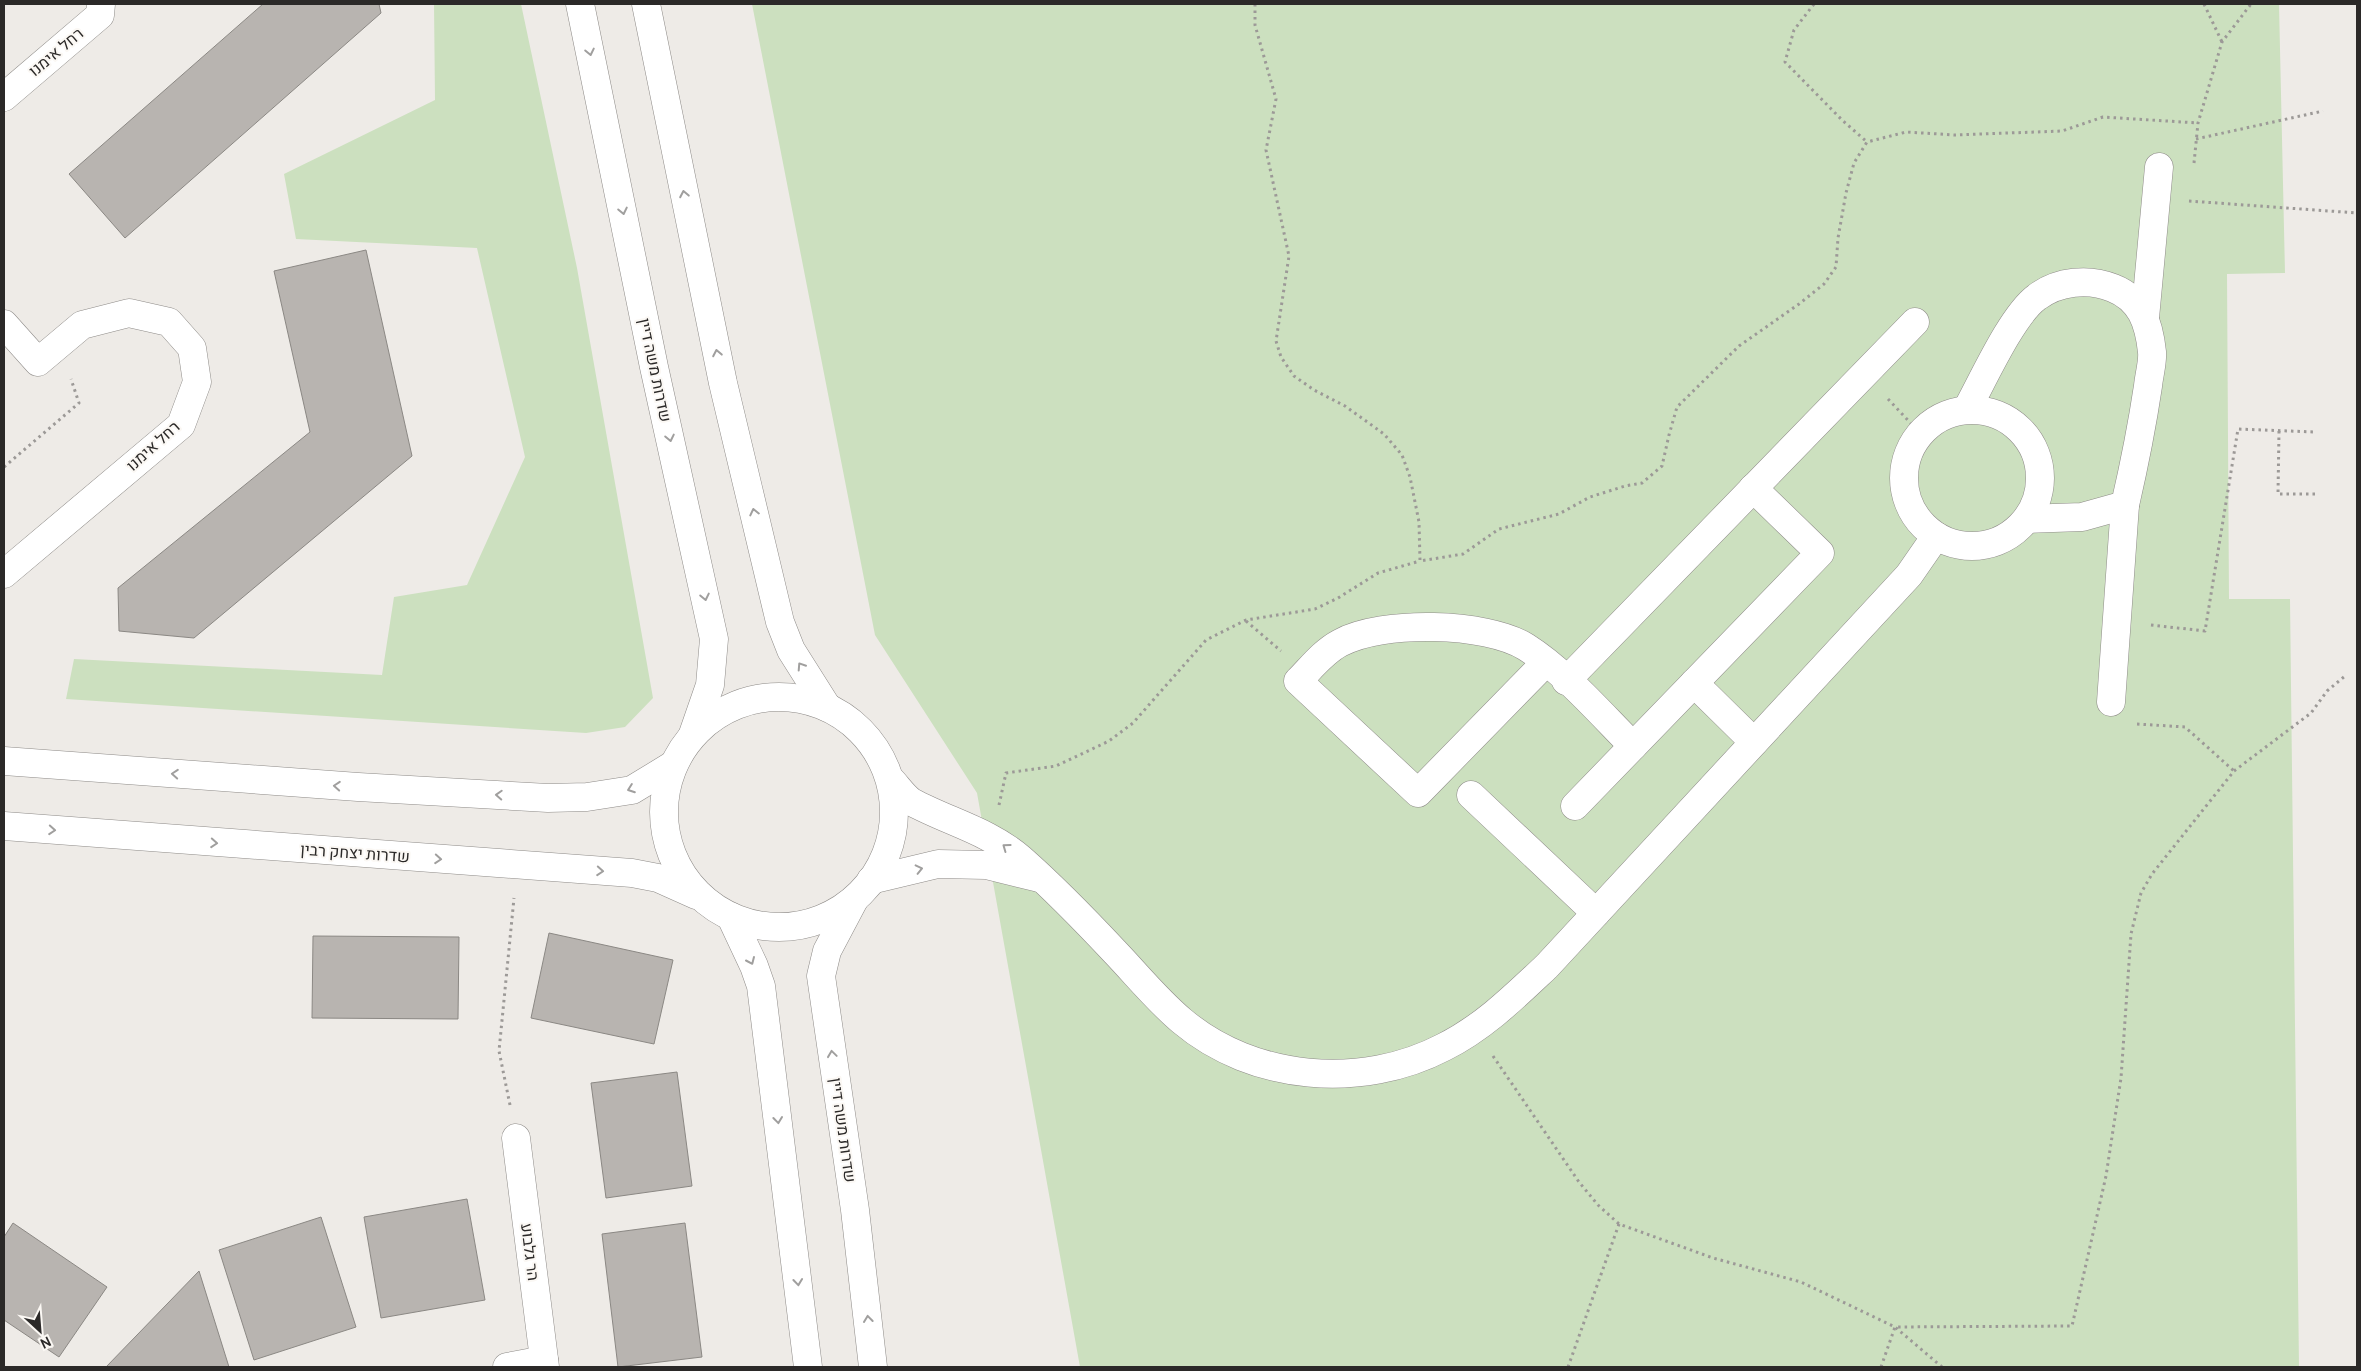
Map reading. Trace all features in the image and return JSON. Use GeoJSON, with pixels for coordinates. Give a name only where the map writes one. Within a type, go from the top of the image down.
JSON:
{"type":"FeatureCollection","features":[{"type":"Feature","properties":{"kind":"main road","name":"רחל אימנו"},"geometry":{"type":"LineString","coordinates":[[4,97],[100,15],[101,4]]}},
{"type":"Feature","properties":{"kind":"main road","name":"שדרות משה דיין"},"geometry":{"type":"LineString","coordinates":[[580,4],[654,367],[714,639],[710,685],[694,734]]}},
{"type":"Feature","properties":{"kind":"main road"},"geometry":{"type":"LineString","coordinates":[[646,4],[723,383],[780,622],[791,650],[827,707]]}},
{"type":"Feature","properties":{"kind":"main road"},"geometry":{"type":"LineString","coordinates":[[2111,702],[2125,506],[2142,428],[2152,353],[2145,318],[2159,168]]}},
{"type":"Feature","properties":{"kind":"main road"},"geometry":{"type":"LineString","coordinates":[[1967,409],[2018,316],[2036,297],[2054,286],[2083,282],[2111,287],[2131,296],[2145,318]]}},
{"type":"Feature","properties":{"kind":"main road","name":"רחל אימנו"},"geometry":{"type":"LineString","coordinates":[[4,324],[38,362],[82,325],[129,313],[170,322],[192,348],[197,382],[181,425],[4,574]]}},
{"type":"Feature","properties":{"kind":"main road"},"geometry":{"type":"LineString","coordinates":[[1566,681],[1916,322]]}},
{"type":"Feature","properties":{"kind":"main road"},"geometry":{"type":"LineString","coordinates":[[1967,409],[1990,411],[2010,420],[2027,435],[2037,455],[2041,477],[2037,499],[2027,519],[2012,533],[1995,542],[1975,546],[1954,544],[1936,536],[1921,523],[1910,507],[1904,488],[1904,468],[1910,450],[1920,433],[1934,421],[1950,413],[1967,409]]}},
{"type":"Feature","properties":{"kind":"main road"},"geometry":{"type":"LineString","coordinates":[[1575,806],[1820,553],[1753,488]]}},
{"type":"Feature","properties":{"kind":"main road"},"geometry":{"type":"LineString","coordinates":[[2027,519],[2082,517],[2125,506]]}},
{"type":"Feature","properties":{"kind":"main road"},"geometry":{"type":"LineString","coordinates":[[1043,879],[986,865],[938,864],[863,889],[826,917],[795,926],[762,926],[731,917],[701,898],[678,869],[666,836],[664,799],[673,764],[694,734],[722,712],[756,699],[792,697],[827,707],[855,725],[876,749],[890,779],[910,801],[993,838],[1021,858],[1063,897],[1181,1020],[1206,1039],[1254,1060],[1303,1072],[1338,1074],[1377,1071],[1409,1062],[1444,1048],[1474,1029],[1519,992],[1596,913],[1909,575],[1936,536]]}},
{"type":"Feature","properties":{"kind":"main road"},"geometry":{"type":"LineString","coordinates":[[1546,662],[1418,793],[1298,681],[1322,656],[1340,643],[1364,634],[1408,628],[1468,629],[1496,635],[1525,646],[1546,662],[1633,746]]}},
{"type":"Feature","properties":{"kind":"main road"},"geometry":{"type":"LineString","coordinates":[[1694,683],[1754,742]]}},
{"type":"Feature","properties":{"kind":"main road"},"geometry":{"type":"LineString","coordinates":[[4,761],[358,787],[548,798],[587,797],[632,790],[673,764]]}},
{"type":"Feature","properties":{"kind":"main road","name":"שדרות משה דיין"},"geometry":{"type":"LineString","coordinates":[[873,1367],[855,1210],[821,976],[827,951],[890,845],[895,812],[890,779]]}},
{"type":"Feature","properties":{"kind":"main road"},"geometry":{"type":"LineString","coordinates":[[1471,795],[1596,913]]}},
{"type":"Feature","properties":{"kind":"main road","name":"שדרות יצחק רבין"},"geometry":{"type":"LineString","coordinates":[[4,826],[632,873],[658,878],[701,898]]}},
{"type":"Feature","properties":{"kind":"main road"},"geometry":{"type":"LineString","coordinates":[[731,917],[754,966],[761,986],[808,1367]]}},
{"type":"Feature","properties":{"kind":"main road","name":"הר גלבוע"},"geometry":{"type":"LineString","coordinates":[[516,1138],[544,1364]]}},
{"type":"Feature","properties":{"kind":"main road"},"geometry":{"type":"LineString","coordinates":[[507,1367],[544,1364]]}},
{"type":"Feature","properties":{"kind":"path"},"geometry":{"type":"LineString","coordinates":[[1255,4],[1255,26],[1276,99],[1266,150],[1290,256],[1276,341],[1281,357],[1294,376],[1353,411],[1384,434],[1402,455],[1410,477],[1420,522],[1420,561]]}},
{"type":"Feature","properties":{"kind":"path"},"geometry":{"type":"LineString","coordinates":[[1814,4],[1794,30],[1786,62],[1842,120],[1867,142]]}},
{"type":"Feature","properties":{"kind":"path"},"geometry":{"type":"LineString","coordinates":[[2204,4],[2222,42]]}},
{"type":"Feature","properties":{"kind":"path"},"geometry":{"type":"LineString","coordinates":[[2193,172],[2198,123],[2222,42],[2251,4]]}},
{"type":"Feature","properties":{"kind":"path"},"geometry":{"type":"LineString","coordinates":[[2196,139],[2323,111]]}},
{"type":"Feature","properties":{"kind":"path"},"geometry":{"type":"LineString","coordinates":[[993,838],[1006,773],[1056,766],[1108,741],[1133,722],[1206,640],[1246,620],[1315,609],[1338,598],[1378,573],[1420,561],[1463,554],[1499,529],[1559,514],[1590,497],[1625,486],[1642,483],[1662,466],[1677,407],[1739,346],[1824,284],[1836,267],[1838,238],[1846,193],[1854,164],[1867,142],[1906,132],[1954,135],[2062,131],[2103,117],[2198,123]]}},
{"type":"Feature","properties":{"kind":"path"},"geometry":{"type":"LineString","coordinates":[[2191,201],[2192,191]]}},
{"type":"Feature","properties":{"kind":"path"},"geometry":{"type":"LineString","coordinates":[[2156,199],[2357,213]]}},
{"type":"Feature","properties":{"kind":"path"},"geometry":{"type":"LineString","coordinates":[[4,467],[79,404],[60,344]]}},
{"type":"Feature","properties":{"kind":"path"},"geometry":{"type":"LineString","coordinates":[[1864,374],[1920,433]]}},
{"type":"Feature","properties":{"kind":"path"},"geometry":{"type":"LineString","coordinates":[[2117,621],[2205,631],[2238,429],[2314,432]]}},
{"type":"Feature","properties":{"kind":"path"},"geometry":{"type":"LineString","coordinates":[[2279,431],[2278,494],[2319,494]]}},
{"type":"Feature","properties":{"kind":"path"},"geometry":{"type":"LineString","coordinates":[[1246,620],[1307,672]]}},
{"type":"Feature","properties":{"kind":"path"},"geometry":{"type":"LineString","coordinates":[[1895,1327],[2072,1326],[2106,1176],[2121,1078],[2131,934],[2141,893],[2152,874],[2234,771],[2311,713],[2327,691],[2345,676]]}},
{"type":"Feature","properties":{"kind":"path"},"geometry":{"type":"LineString","coordinates":[[2111,702],[2134,724],[2185,727],[2234,771]]}},
{"type":"Feature","properties":{"kind":"path"},"geometry":{"type":"LineString","coordinates":[[516,1138],[499,1051],[517,865]]}},
{"type":"Feature","properties":{"kind":"path"},"geometry":{"type":"LineString","coordinates":[[1474,1029],[1579,1182],[1598,1205],[1619,1224],[1713,1258],[1801,1282],[1895,1327],[1942,1367]]}},
{"type":"Feature","properties":{"kind":"path"},"geometry":{"type":"LineString","coordinates":[[1568,1367],[1619,1224]]}},
{"type":"Feature","properties":{"kind":"path"},"geometry":{"type":"LineString","coordinates":[[1881,1367],[1895,1327]]}},
{"type":"Feature","properties":{"kind":"green space"},"geometry":{"type":"Polygon","coordinates":[[[434,4],[521,4],[577,268],[653,698],[625,727],[586,733],[66,699],[74,659],[382,675],[394,597],[467,585],[525,457],[477,248],[296,239],[284,174],[435,100],[434,4]]]}},
{"type":"Feature","properties":{"kind":"green space"},"geometry":{"type":"Polygon","coordinates":[[[752,4],[2279,4],[2285,273],[2227,274],[2229,599],[2290,599],[2299,1367],[1080,1367],[977,793],[875,635],[752,4]]]}},
{"type":"Feature","properties":{"kind":"building"},"geometry":{"type":"Polygon","coordinates":[[[263,4],[379,4],[381,13],[125,238],[69,174],[263,4]]]}},
{"type":"Feature","properties":{"kind":"building"},"geometry":{"type":"Polygon","coordinates":[[[366,250],[412,456],[194,638],[119,631],[118,588],[310,432],[274,271],[366,250]]]}},
{"type":"Feature","properties":{"kind":"building"},"geometry":{"type":"Polygon","coordinates":[[[549,933],[673,960],[654,1044],[531,1018],[549,933]]]}},
{"type":"Feature","properties":{"kind":"building"},"geometry":{"type":"Polygon","coordinates":[[[313,936],[459,937],[458,1019],[312,1018],[313,936]]]}},
{"type":"Feature","properties":{"kind":"building"},"geometry":{"type":"Polygon","coordinates":[[[677,1072],[692,1186],[606,1198],[591,1083],[677,1072]]]}},
{"type":"Feature","properties":{"kind":"building"},"geometry":{"type":"Polygon","coordinates":[[[467,1199],[485,1300],[381,1318],[364,1217],[467,1199]]]}},
{"type":"Feature","properties":{"kind":"building"},"geometry":{"type":"Polygon","coordinates":[[[321,1217],[356,1327],[254,1360],[219,1250],[321,1217]]]}},
{"type":"Feature","properties":{"kind":"building"},"geometry":{"type":"Polygon","coordinates":[[[13,1223],[107,1287],[59,1357],[4,1320],[4,1237],[13,1223]]]}},
{"type":"Feature","properties":{"kind":"building"},"geometry":{"type":"Polygon","coordinates":[[[685,1223],[702,1357],[618,1367],[602,1234],[685,1223]]]}},
{"type":"Feature","properties":{"kind":"building"},"geometry":{"type":"Polygon","coordinates":[[[199,1271],[229,1367],[106,1367],[199,1271]]]}}]}
